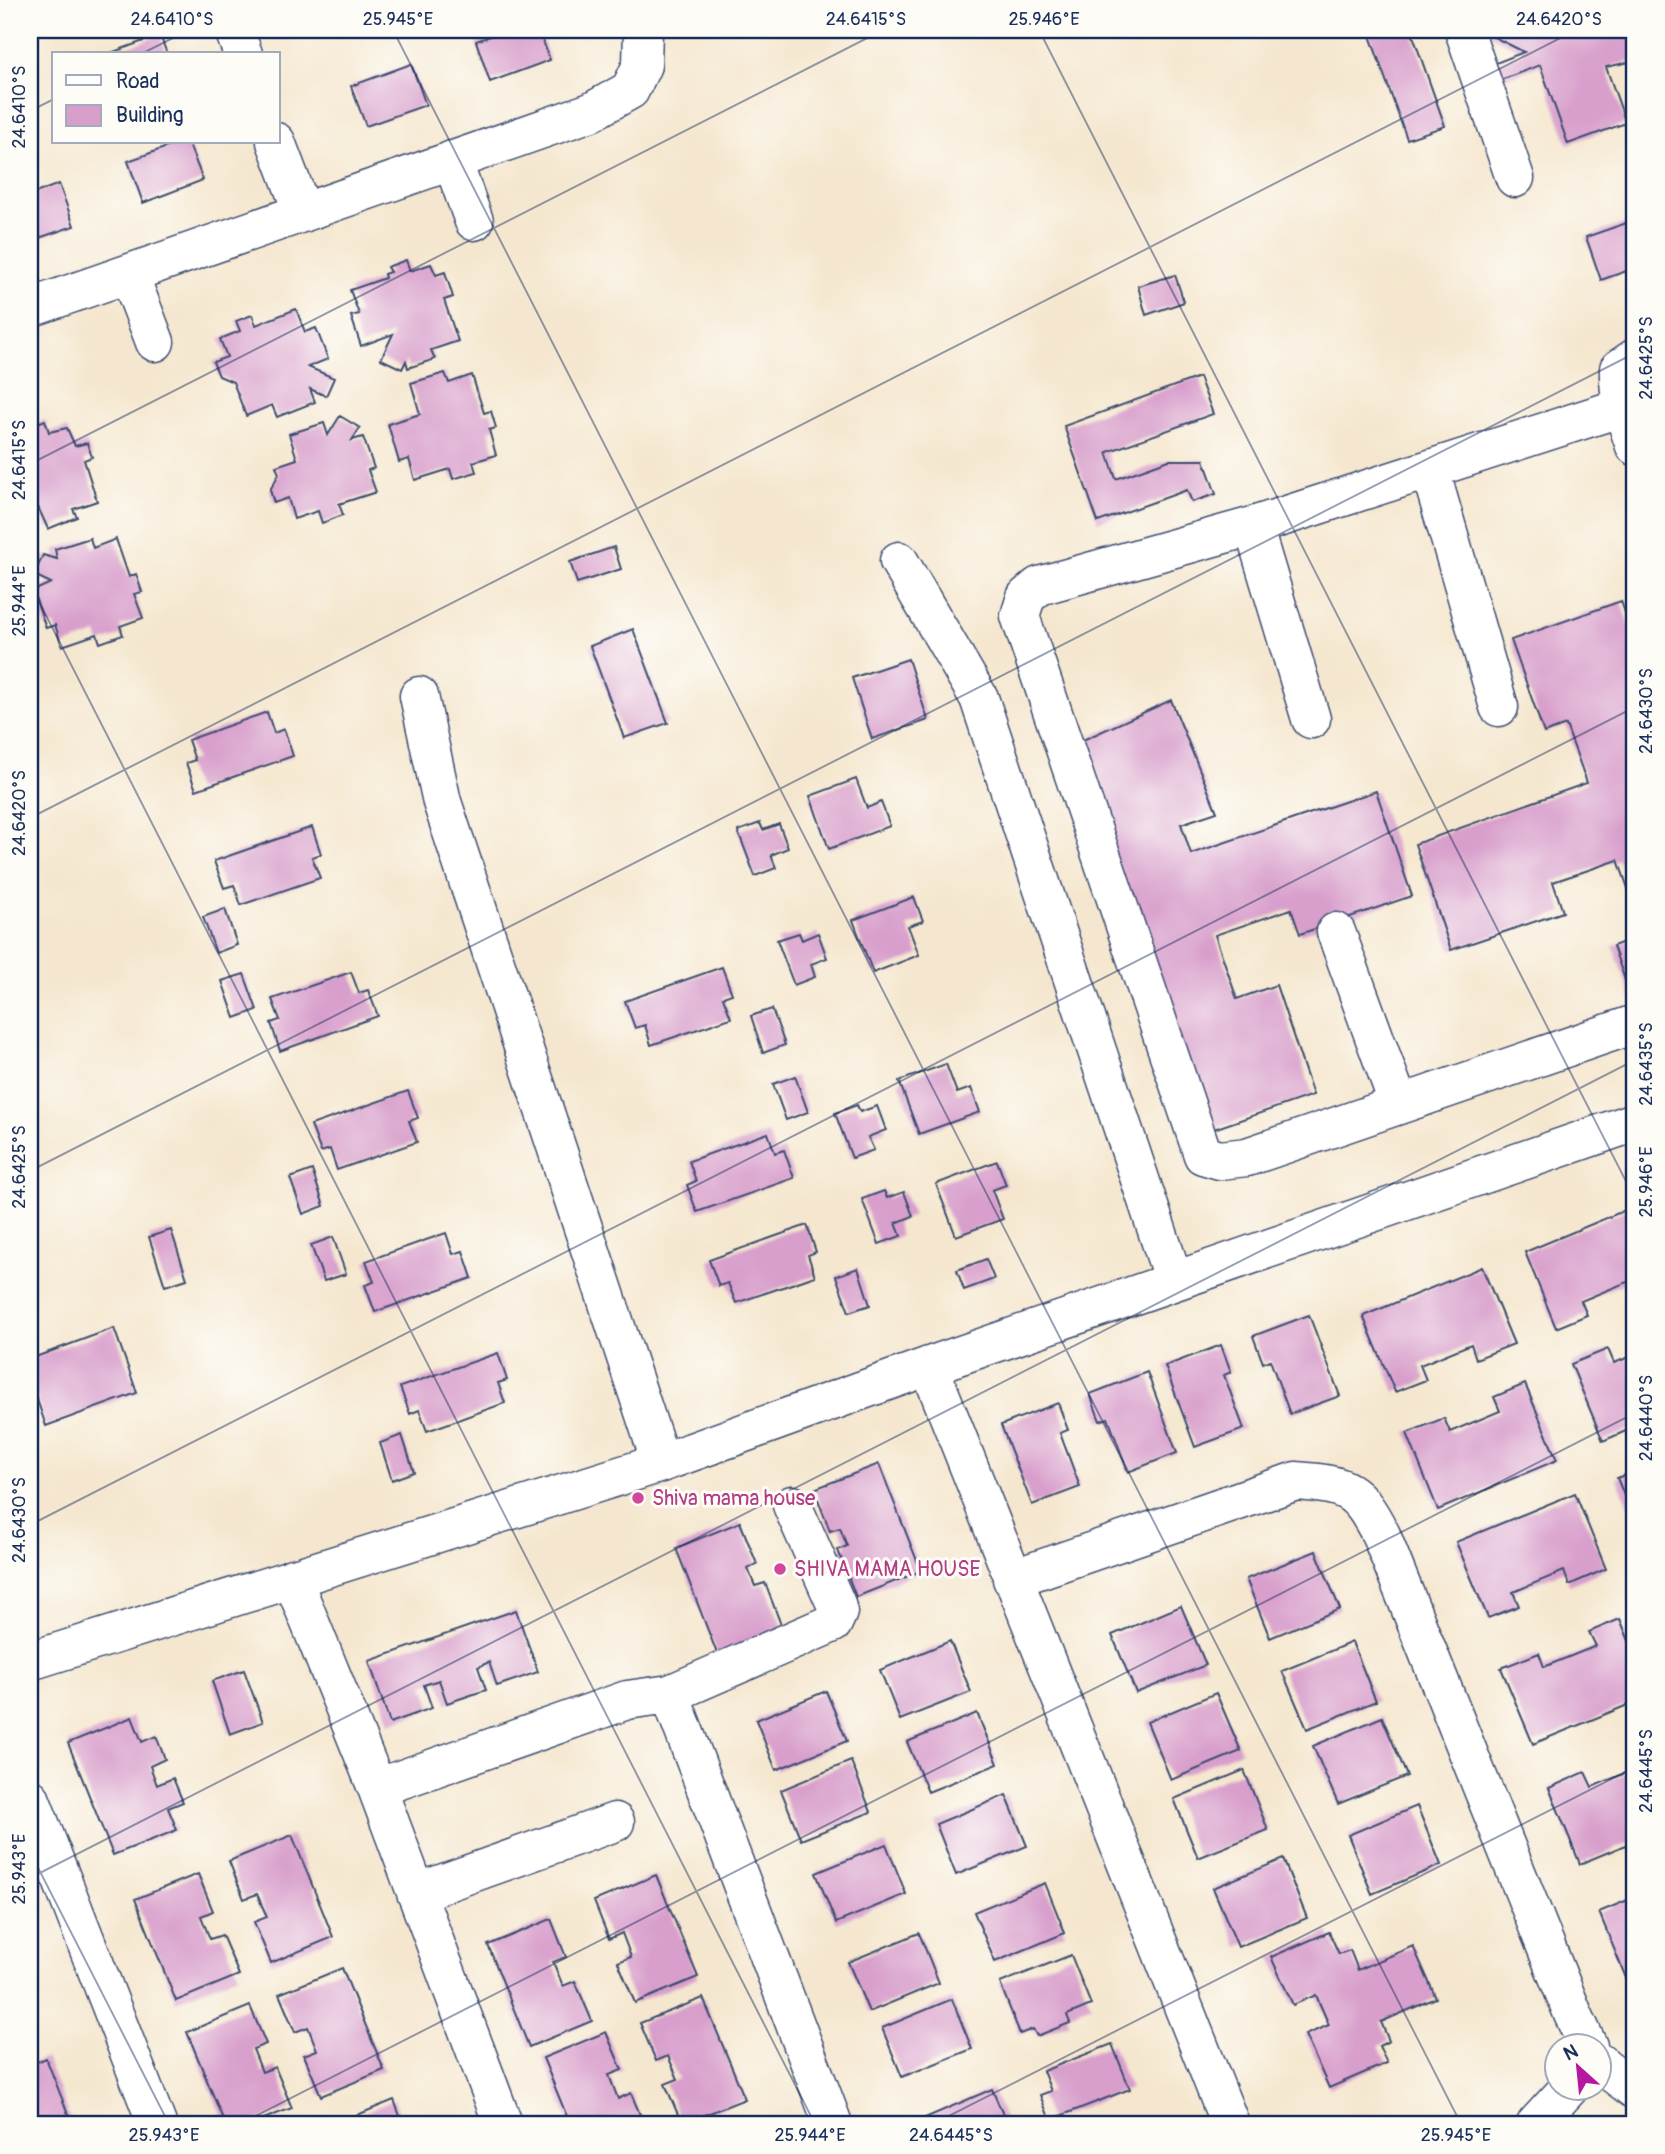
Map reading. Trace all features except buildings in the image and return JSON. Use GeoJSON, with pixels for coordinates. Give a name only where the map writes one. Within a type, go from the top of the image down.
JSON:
{"type":"FeatureCollection","features":[{"type":"Feature","properties":{"kind":"street"},"geometry":{"type":"LineString","coordinates":[[234,30],[242,52]]}},
{"type":"Feature","properties":{"kind":"street"},"geometry":{"type":"LineString","coordinates":[[30,308],[591,112],[630,90],[642,65],[643,30]]}},
{"type":"Feature","properties":{"kind":"street"},"geometry":{"type":"LineString","coordinates":[[1464,30],[1515,178]]}},
{"type":"Feature","properties":{"kind":"street"},"geometry":{"type":"LineString","coordinates":[[277,144],[303,213]]}},
{"type":"Feature","properties":{"kind":"street"},"geometry":{"type":"LineString","coordinates":[[452,160],[474,221]]}},
{"type":"Feature","properties":{"kind":"street"},"geometry":{"type":"LineString","coordinates":[[130,274],[155,342]]}},
{"type":"Feature","properties":{"kind":"street"},"geometry":{"type":"LineString","coordinates":[[1635,358],[1619,369],[1635,446]]}},
{"type":"Feature","properties":{"kind":"street"},"geometry":{"type":"LineString","coordinates":[[1628,405],[1252,526],[1039,586],[1026,597],[1020,616],[1203,1155],[1220,1160],[1247,1157],[1635,1024]]}},
{"type":"Feature","properties":{"kind":"street"},"geometry":{"type":"LineString","coordinates":[[1430,470],[1499,707]]}},
{"type":"Feature","properties":{"kind":"street"},"geometry":{"type":"LineString","coordinates":[[1252,526],[1311,719]]}},
{"type":"Feature","properties":{"kind":"street"},"geometry":{"type":"LineString","coordinates":[[899,561],[979,698],[1174,1281]]}},
{"type":"Feature","properties":{"kind":"street"},"geometry":{"type":"LineString","coordinates":[[419,696],[442,802],[661,1463]]}},
{"type":"Feature","properties":{"kind":"street"},"geometry":{"type":"LineString","coordinates":[[1336,932],[1399,1105]]}},
{"type":"Feature","properties":{"kind":"street"},"geometry":{"type":"LineString","coordinates":[[30,1661],[661,1463],[929,1366],[1635,1122]]}},
{"type":"Feature","properties":{"kind":"street"},"geometry":{"type":"LineString","coordinates":[[929,1366],[1230,2124]]}},
{"type":"Feature","properties":{"kind":"street"},"geometry":{"type":"LineString","coordinates":[[1012,1579],[1296,1481],[1328,1484],[1350,1491],[1368,1508],[1381,1535],[1581,2032]]}},
{"type":"Feature","properties":{"kind":"street"},"geometry":{"type":"LineString","coordinates":[[377,1788],[627,1700],[670,1694],[833,1623],[838,1612],[836,1604],[792,1505]]}},
{"type":"Feature","properties":{"kind":"street"},"geometry":{"type":"LineString","coordinates":[[292,1578],[377,1788],[503,2124]]}},
{"type":"Feature","properties":{"kind":"street"},"geometry":{"type":"LineString","coordinates":[[670,1694],[833,2124]]}},
{"type":"Feature","properties":{"kind":"street"},"geometry":{"type":"LineString","coordinates":[[30,1798],[157,2124]]}},
{"type":"Feature","properties":{"kind":"street"},"geometry":{"type":"LineString","coordinates":[[416,1893],[615,1822]]}},
{"type":"Feature","properties":{"kind":"street"},"geometry":{"type":"LineString","coordinates":[[1612,2073],[1635,2090]]}},
{"type":"Feature","properties":{"kind":"street"},"geometry":{"type":"LineString","coordinates":[[1536,2124],[1556,2102]]}},
{"type":"Feature","properties":{"kind":"place","name":"Shiva mama house"},"geometry":{"type":"Point","coordinates":[638,1498]}},
{"type":"Feature","properties":{"kind":"place","name":"SHIVA MAMA HOUSE"},"geometry":{"type":"Point","coordinates":[780,1569]}}]}
